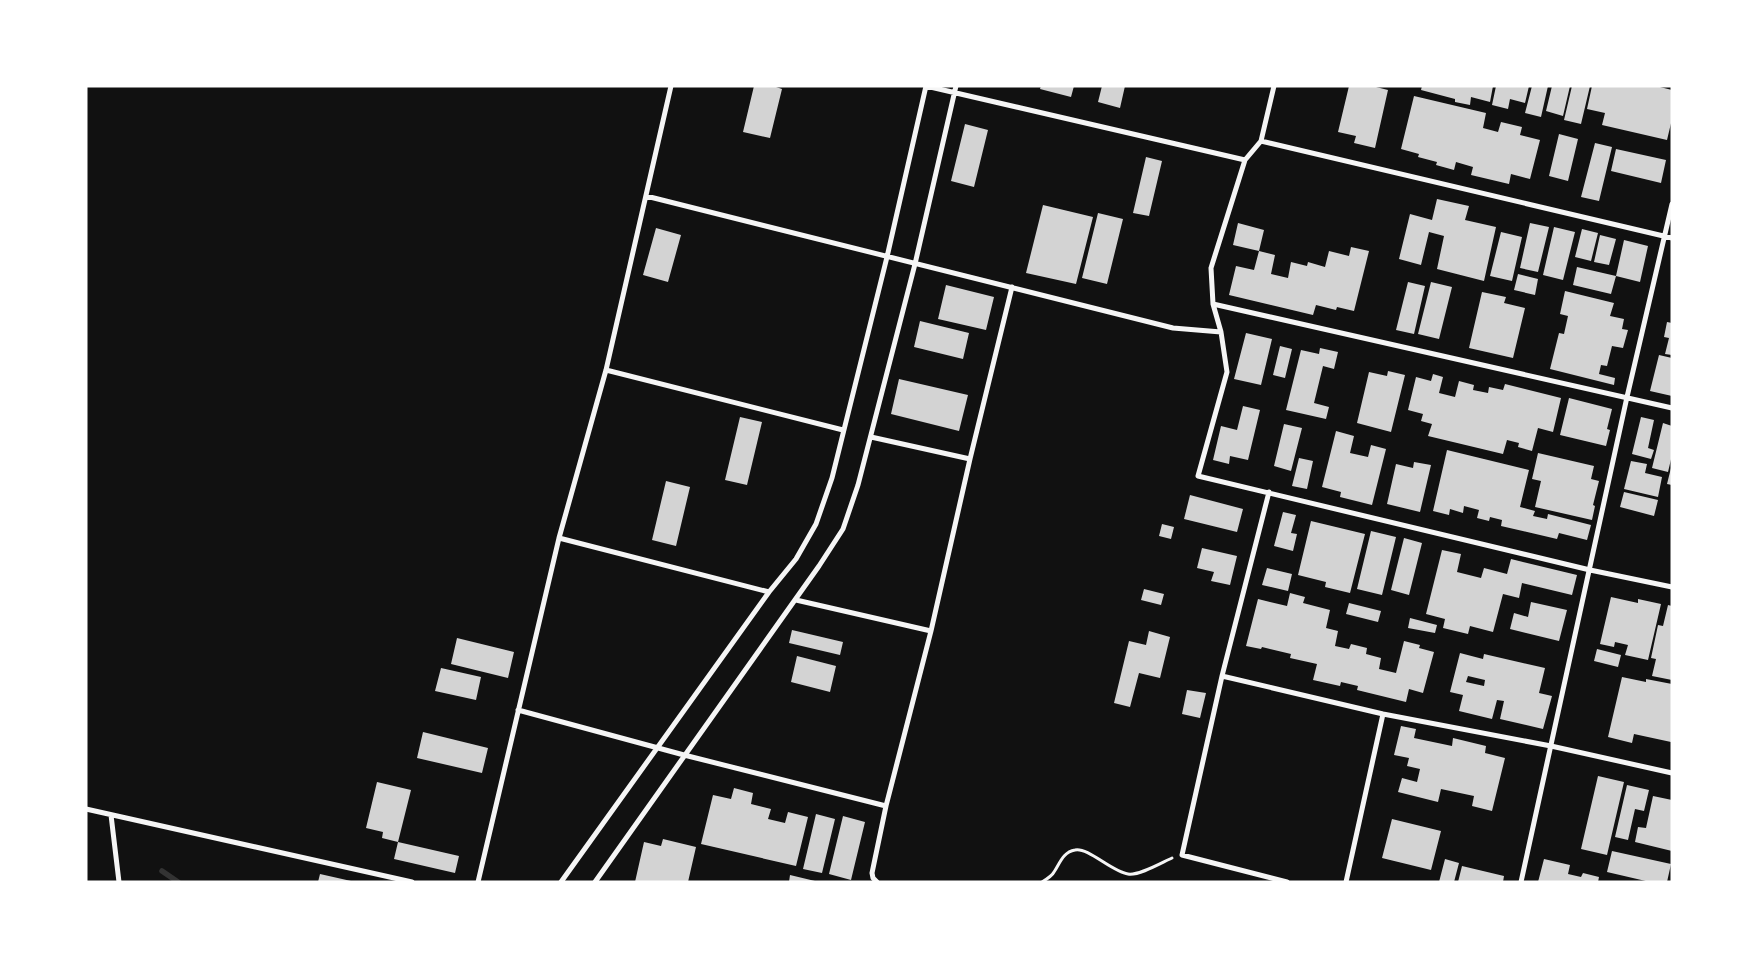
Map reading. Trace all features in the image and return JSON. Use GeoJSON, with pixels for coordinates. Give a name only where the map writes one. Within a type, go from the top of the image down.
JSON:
{"type":"FeatureCollection","features":[{"type":"Feature","properties":{"kind":"street"},"geometry":{"type":"LineString","coordinates":[[478,882],[559,538],[606,370],[671,86]]}},
{"type":"Feature","properties":{"kind":"street"},"geometry":{"type":"LineString","coordinates":[[561,882],[769,592],[796,559],[816,524],[832,478],[887,256],[926,86],[1245,160]]}},
{"type":"Feature","properties":{"kind":"street"},"geometry":{"type":"LineString","coordinates":[[595,882],[820,566],[843,529],[858,485],[871,437],[915,264],[956,86]]}},
{"type":"Feature","properties":{"kind":"street"},"geometry":{"type":"LineString","coordinates":[[1274,86],[1261,141],[1245,160],[1211,268],[1213,304],[1221,332],[1227,372],[1198,476],[1590,570],[1672,587]]}},
{"type":"Feature","properties":{"kind":"street"},"geometry":{"type":"LineString","coordinates":[[1261,141],[1672,238]]}},
{"type":"Feature","properties":{"kind":"street"},"geometry":{"type":"LineString","coordinates":[[646,196],[1174,328],[1221,332]]}},
{"type":"Feature","properties":{"kind":"street"},"geometry":{"type":"LineString","coordinates":[[1521,882],[1672,204]]}},
{"type":"Feature","properties":{"kind":"street"},"geometry":{"type":"LineString","coordinates":[[877,882],[873,878],[872,873],[886,806],[931,631],[1012,286]]}},
{"type":"Feature","properties":{"kind":"street"},"geometry":{"type":"LineString","coordinates":[[1213,304],[1672,408]]}},
{"type":"Feature","properties":{"kind":"street"},"geometry":{"type":"LineString","coordinates":[[606,370],[843,430]]}},
{"type":"Feature","properties":{"kind":"street"},"geometry":{"type":"LineString","coordinates":[[871,437],[970,459]]}},
{"type":"Feature","properties":{"kind":"street"},"geometry":{"type":"LineString","coordinates":[[1269,492],[1222,676],[1182,854],[1287,882]]}},
{"type":"Feature","properties":{"kind":"street"},"geometry":{"type":"LineString","coordinates":[[559,538],[769,592]]}},
{"type":"Feature","properties":{"kind":"street"},"geometry":{"type":"LineString","coordinates":[[796,600],[931,631]]}},
{"type":"Feature","properties":{"kind":"street"},"geometry":{"type":"LineString","coordinates":[[1222,676],[1383,714],[1551,746],[1672,773]]}},
{"type":"Feature","properties":{"kind":"street"},"geometry":{"type":"LineString","coordinates":[[518,710],[684,755],[886,806]]}},
{"type":"Feature","properties":{"kind":"street"},"geometry":{"type":"LineString","coordinates":[[1346,882],[1383,714]]}},
{"type":"Feature","properties":{"kind":"street"},"geometry":{"type":"LineString","coordinates":[[86,809],[412,882]]}},
{"type":"Feature","properties":{"kind":"street"},"geometry":{"type":"LineString","coordinates":[[111,815],[119,882]]}},
{"type":"Feature","properties":{"kind":"path"},"geometry":{"type":"LineString","coordinates":[[1042,882],[1054,873],[1060,859],[1074,850],[1079,850],[1093,856],[1105,865],[1128,874],[1140,873],[1182,854]]}},
{"type":"Feature","properties":{"kind":"building"},"geometry":{"type":"Polygon","coordinates":[[[754,86],[773,86],[782,89],[770,138],[743,132],[754,86]]]}},
{"type":"Feature","properties":{"kind":"building"},"geometry":{"type":"Polygon","coordinates":[[[1041,86],[1074,86],[1071,97],[1040,89],[1041,86]]]}},
{"type":"Feature","properties":{"kind":"building"},"geometry":{"type":"Polygon","coordinates":[[[1102,86],[1125,86],[1120,108],[1098,102],[1102,86]]]}},
{"type":"Feature","properties":{"kind":"building"},"geometry":{"type":"Polygon","coordinates":[[[1349,86],[1372,86],[1388,90],[1375,148],[1354,143],[1356,136],[1338,132],[1349,86]]]}},
{"type":"Feature","properties":{"kind":"building"},"geometry":{"type":"Polygon","coordinates":[[[1422,86],[1493,86],[1490,102],[1471,97],[1470,105],[1455,102],[1455,99],[1421,90],[1422,86]]]}},
{"type":"Feature","properties":{"kind":"building"},"geometry":{"type":"Polygon","coordinates":[[[1496,86],[1529,86],[1525,103],[1510,99],[1508,109],[1492,105],[1496,86]]]}},
{"type":"Feature","properties":{"kind":"building"},"geometry":{"type":"Polygon","coordinates":[[[1532,86],[1548,86],[1541,117],[1525,113],[1532,86]]]}},
{"type":"Feature","properties":{"kind":"building"},"geometry":{"type":"Polygon","coordinates":[[[1552,86],[1570,86],[1563,116],[1546,111],[1552,86]]]}},
{"type":"Feature","properties":{"kind":"building"},"geometry":{"type":"Polygon","coordinates":[[[1572,86],[1590,86],[1581,124],[1564,120],[1572,86]]]}},
{"type":"Feature","properties":{"kind":"building"},"geometry":{"type":"Polygon","coordinates":[[[1592,86],[1656,86],[1672,90],[1672,119],[1667,140],[1602,125],[1605,113],[1587,109],[1592,86]]]}},
{"type":"Feature","properties":{"kind":"building"},"geometry":{"type":"Polygon","coordinates":[[[1414,96],[1486,113],[1483,128],[1498,132],[1501,122],[1522,127],[1520,135],[1540,140],[1530,179],[1511,174],[1509,184],[1471,175],[1473,167],[1456,162],[1454,170],[1436,165],[1437,162],[1418,157],[1419,154],[1401,149],[1414,96]]]}},
{"type":"Feature","properties":{"kind":"building"},"geometry":{"type":"Polygon","coordinates":[[[965,124],[988,130],[974,187],[951,181],[965,124]]]}},
{"type":"Feature","properties":{"kind":"building"},"geometry":{"type":"Polygon","coordinates":[[[1559,134],[1578,139],[1568,181],[1549,176],[1559,134]]]}},
{"type":"Feature","properties":{"kind":"building"},"geometry":{"type":"Polygon","coordinates":[[[1595,143],[1612,147],[1599,201],[1581,197],[1595,143]]]}},
{"type":"Feature","properties":{"kind":"building"},"geometry":{"type":"Polygon","coordinates":[[[1616,149],[1666,160],[1661,183],[1611,171],[1616,149]]]}},
{"type":"Feature","properties":{"kind":"building"},"geometry":{"type":"Polygon","coordinates":[[[1146,157],[1162,161],[1149,216],[1133,213],[1146,157]]]}},
{"type":"Feature","properties":{"kind":"building"},"geometry":{"type":"Polygon","coordinates":[[[1437,199],[1469,206],[1465,220],[1496,227],[1484,281],[1437,269],[1444,236],[1429,232],[1421,265],[1399,259],[1410,214],[1432,220],[1437,199]]]}},
{"type":"Feature","properties":{"kind":"building"},"geometry":{"type":"Polygon","coordinates":[[[1043,205],[1093,217],[1076,284],[1026,273],[1043,205]]]}},
{"type":"Feature","properties":{"kind":"building"},"geometry":{"type":"Polygon","coordinates":[[[1098,213],[1123,219],[1107,284],[1082,278],[1098,213]]]}},
{"type":"Feature","properties":{"kind":"building"},"geometry":{"type":"Polygon","coordinates":[[[1238,223],[1264,230],[1259,251],[1233,245],[1238,223]]]}},
{"type":"Feature","properties":{"kind":"building"},"geometry":{"type":"Polygon","coordinates":[[[1530,223],[1549,227],[1538,272],[1520,268],[1530,223]]]}},
{"type":"Feature","properties":{"kind":"building"},"geometry":{"type":"Polygon","coordinates":[[[1554,227],[1575,232],[1563,280],[1543,275],[1554,227]]]}},
{"type":"Feature","properties":{"kind":"building"},"geometry":{"type":"Polygon","coordinates":[[[656,228],[681,235],[668,282],[643,275],[656,228]]]}},
{"type":"Feature","properties":{"kind":"building"},"geometry":{"type":"Polygon","coordinates":[[[1582,229],[1598,233],[1591,261],[1575,257],[1582,229]]]}},
{"type":"Feature","properties":{"kind":"building"},"geometry":{"type":"Polygon","coordinates":[[[1501,232],[1522,237],[1512,281],[1490,276],[1501,232]]]}},
{"type":"Feature","properties":{"kind":"building"},"geometry":{"type":"Polygon","coordinates":[[[1600,235],[1616,239],[1609,265],[1594,262],[1600,235]]]}},
{"type":"Feature","properties":{"kind":"building"},"geometry":{"type":"Polygon","coordinates":[[[1624,240],[1648,246],[1640,282],[1616,276],[1624,240]]]}},
{"type":"Feature","properties":{"kind":"building"},"geometry":{"type":"Polygon","coordinates":[[[1351,247],[1369,251],[1354,311],[1337,307],[1336,310],[1316,305],[1313,315],[1229,295],[1236,266],[1254,270],[1259,251],[1275,255],[1271,274],[1288,278],[1291,262],[1307,266],[1308,262],[1325,267],[1329,251],[1349,256],[1351,247]]]}},
{"type":"Feature","properties":{"kind":"building"},"geometry":{"type":"Polygon","coordinates":[[[1577,267],[1616,276],[1611,294],[1573,285],[1577,267]]]}},
{"type":"Feature","properties":{"kind":"building"},"geometry":{"type":"Polygon","coordinates":[[[1518,274],[1538,279],[1535,295],[1514,290],[1518,274]]]}},
{"type":"Feature","properties":{"kind":"building"},"geometry":{"type":"Polygon","coordinates":[[[1408,282],[1425,286],[1414,334],[1396,330],[1408,282]]]}},
{"type":"Feature","properties":{"kind":"building"},"geometry":{"type":"Polygon","coordinates":[[[1431,282],[1452,287],[1439,339],[1418,334],[1431,282]]]}},
{"type":"Feature","properties":{"kind":"building"},"geometry":{"type":"Polygon","coordinates":[[[946,285],[994,297],[986,330],[938,319],[946,285]]]}},
{"type":"Feature","properties":{"kind":"building"},"geometry":{"type":"Polygon","coordinates":[[[1565,291],[1614,303],[1610,316],[1624,319],[1622,329],[1628,330],[1623,348],[1612,346],[1607,366],[1601,365],[1599,374],[1615,378],[1614,385],[1550,369],[1559,333],[1564,334],[1568,316],[1560,314],[1565,291]]]}},
{"type":"Feature","properties":{"kind":"building"},"geometry":{"type":"Polygon","coordinates":[[[1482,292],[1506,297],[1504,303],[1525,308],[1513,358],[1469,348],[1482,292]]]}},
{"type":"Feature","properties":{"kind":"building"},"geometry":{"type":"Polygon","coordinates":[[[920,321],[969,333],[963,359],[914,347],[920,321]]]}},
{"type":"Feature","properties":{"kind":"building"},"geometry":{"type":"Polygon","coordinates":[[[1667,322],[1672,323],[1672,355],[1665,354],[1669,338],[1664,337],[1667,322]]]}},
{"type":"Feature","properties":{"kind":"building"},"geometry":{"type":"Polygon","coordinates":[[[1246,333],[1272,339],[1261,385],[1234,379],[1246,333]]]}},
{"type":"Feature","properties":{"kind":"building"},"geometry":{"type":"Polygon","coordinates":[[[1280,346],[1292,349],[1285,378],[1273,375],[1280,346]]]}},
{"type":"Feature","properties":{"kind":"building"},"geometry":{"type":"Polygon","coordinates":[[[1320,348],[1338,352],[1334,369],[1323,366],[1314,403],[1329,407],[1326,419],[1286,410],[1301,350],[1319,354],[1320,348]]]}},
{"type":"Feature","properties":{"kind":"building"},"geometry":{"type":"Polygon","coordinates":[[[1659,355],[1672,358],[1672,396],[1650,391],[1659,355]]]}},
{"type":"Feature","properties":{"kind":"building"},"geometry":{"type":"Polygon","coordinates":[[[1388,371],[1405,375],[1391,432],[1357,423],[1369,372],[1387,376],[1388,371]]]}},
{"type":"Feature","properties":{"kind":"building"},"geometry":{"type":"Polygon","coordinates":[[[1433,374],[1443,377],[1439,393],[1455,397],[1459,381],[1474,385],[1473,390],[1488,393],[1489,387],[1503,390],[1505,384],[1561,398],[1553,432],[1538,428],[1532,451],[1518,447],[1519,443],[1507,440],[1503,454],[1428,436],[1432,424],[1421,421],[1423,414],[1408,410],[1416,377],[1431,381],[1433,374]]]}},
{"type":"Feature","properties":{"kind":"building"},"geometry":{"type":"Polygon","coordinates":[[[899,379],[968,395],[959,431],[891,414],[899,379]]]}},
{"type":"Feature","properties":{"kind":"building"},"geometry":{"type":"Polygon","coordinates":[[[1569,398],[1612,409],[1607,429],[1610,430],[1606,446],[1560,435],[1569,398]]]}},
{"type":"Feature","properties":{"kind":"building"},"geometry":{"type":"Polygon","coordinates":[[[1243,406],[1260,410],[1248,460],[1230,456],[1229,464],[1213,460],[1221,426],[1237,430],[1243,406]]]}},
{"type":"Feature","properties":{"kind":"building"},"geometry":{"type":"Polygon","coordinates":[[[740,417],[762,422],[747,485],[725,480],[740,417]]]}},
{"type":"Feature","properties":{"kind":"building"},"geometry":{"type":"Polygon","coordinates":[[[1641,417],[1654,420],[1648,448],[1654,450],[1651,459],[1632,454],[1641,417]]]}},
{"type":"Feature","properties":{"kind":"building"},"geometry":{"type":"Polygon","coordinates":[[[1663,423],[1672,426],[1672,455],[1668,472],[1652,468],[1663,423]]]}},
{"type":"Feature","properties":{"kind":"building"},"geometry":{"type":"Polygon","coordinates":[[[1284,424],[1302,428],[1291,471],[1274,466],[1284,424]]]}},
{"type":"Feature","properties":{"kind":"building"},"geometry":{"type":"Polygon","coordinates":[[[1336,431],[1354,436],[1350,453],[1368,457],[1371,445],[1386,449],[1372,505],[1340,497],[1341,492],[1322,487],[1336,431]]]}},
{"type":"Feature","properties":{"kind":"building"},"geometry":{"type":"Polygon","coordinates":[[[1447,450],[1529,470],[1520,507],[1535,511],[1533,516],[1547,519],[1548,514],[1591,525],[1587,540],[1559,533],[1557,539],[1501,526],[1502,520],[1490,517],[1489,521],[1477,518],[1479,510],[1464,506],[1463,513],[1450,509],[1449,515],[1433,511],[1447,450]]]}},
{"type":"Feature","properties":{"kind":"building"},"geometry":{"type":"Polygon","coordinates":[[[1538,453],[1594,466],[1591,479],[1599,481],[1593,505],[1595,506],[1592,520],[1535,507],[1541,481],[1532,479],[1538,453]]]}},
{"type":"Feature","properties":{"kind":"building"},"geometry":{"type":"Polygon","coordinates":[[[1299,458],[1313,461],[1307,489],[1292,486],[1299,458]]]}},
{"type":"Feature","properties":{"kind":"building"},"geometry":{"type":"Polygon","coordinates":[[[1631,461],[1647,464],[1645,473],[1662,477],[1658,497],[1624,489],[1631,461]]]}},
{"type":"Feature","properties":{"kind":"building"},"geometry":{"type":"Polygon","coordinates":[[[1414,462],[1431,465],[1420,512],[1387,504],[1396,464],[1413,468],[1414,462]]]}},
{"type":"Feature","properties":{"kind":"building"},"geometry":{"type":"Polygon","coordinates":[[[1672,468],[1672,485],[1667,484],[1672,468]]]}},
{"type":"Feature","properties":{"kind":"building"},"geometry":{"type":"Polygon","coordinates":[[[666,481],[690,487],[676,546],[652,540],[666,481]]]}},
{"type":"Feature","properties":{"kind":"building"},"geometry":{"type":"Polygon","coordinates":[[[1624,492],[1658,500],[1654,516],[1620,507],[1624,492]]]}},
{"type":"Feature","properties":{"kind":"building"},"geometry":{"type":"Polygon","coordinates":[[[1190,495],[1243,509],[1237,532],[1184,519],[1190,495]]]}},
{"type":"Feature","properties":{"kind":"building"},"geometry":{"type":"Polygon","coordinates":[[[1283,512],[1296,515],[1291,533],[1297,534],[1293,551],[1274,546],[1283,512]]]}},
{"type":"Feature","properties":{"kind":"building"},"geometry":{"type":"Polygon","coordinates":[[[1311,521],[1365,534],[1350,593],[1325,587],[1326,582],[1298,575],[1311,521]]]}},
{"type":"Feature","properties":{"kind":"building"},"geometry":{"type":"Polygon","coordinates":[[[1162,524],[1174,527],[1171,539],[1159,536],[1162,524]]]}},
{"type":"Feature","properties":{"kind":"building"},"geometry":{"type":"Polygon","coordinates":[[[1371,531],[1396,537],[1382,595],[1357,589],[1371,531]]]}},
{"type":"Feature","properties":{"kind":"building"},"geometry":{"type":"Polygon","coordinates":[[[1404,538],[1422,543],[1409,595],[1391,590],[1404,538]]]}},
{"type":"Feature","properties":{"kind":"building"},"geometry":{"type":"Polygon","coordinates":[[[1202,548],[1237,556],[1230,585],[1211,581],[1214,572],[1197,568],[1202,548]]]}},
{"type":"Feature","properties":{"kind":"building"},"geometry":{"type":"Polygon","coordinates":[[[1442,550],[1461,554],[1457,572],[1481,578],[1484,568],[1507,574],[1511,559],[1577,575],[1572,595],[1522,583],[1519,598],[1503,594],[1493,632],[1470,626],[1468,634],[1443,628],[1445,619],[1426,614],[1442,550]]]}},
{"type":"Feature","properties":{"kind":"building"},"geometry":{"type":"Polygon","coordinates":[[[1267,568],[1292,574],[1288,591],[1262,585],[1267,568]]]}},
{"type":"Feature","properties":{"kind":"building"},"geometry":{"type":"Polygon","coordinates":[[[1144,589],[1164,594],[1161,605],[1141,600],[1144,589]]]}},
{"type":"Feature","properties":{"kind":"building"},"geometry":{"type":"Polygon","coordinates":[[[1290,593],[1305,597],[1303,603],[1330,610],[1326,628],[1338,631],[1335,646],[1349,649],[1351,644],[1367,648],[1366,654],[1381,658],[1379,669],[1396,673],[1404,641],[1420,645],[1419,648],[1434,652],[1423,693],[1409,689],[1406,702],[1357,690],[1358,686],[1341,682],[1340,686],[1313,680],[1317,664],[1290,658],[1291,654],[1262,647],[1261,649],[1246,646],[1258,599],[1287,606],[1290,593]]]}},
{"type":"Feature","properties":{"kind":"building"},"geometry":{"type":"Polygon","coordinates":[[[1611,597],[1638,603],[1638,599],[1661,604],[1648,660],[1625,655],[1628,645],[1615,642],[1614,647],[1600,644],[1611,597]]]}},
{"type":"Feature","properties":{"kind":"building"},"geometry":{"type":"Polygon","coordinates":[[[1531,602],[1567,610],[1559,641],[1510,629],[1514,613],[1528,617],[1531,602]]]}},
{"type":"Feature","properties":{"kind":"building"},"geometry":{"type":"Polygon","coordinates":[[[1349,603],[1381,611],[1378,622],[1346,614],[1349,603]]]}},
{"type":"Feature","properties":{"kind":"building"},"geometry":{"type":"Polygon","coordinates":[[[1668,605],[1672,606],[1672,680],[1652,676],[1656,659],[1651,658],[1658,625],[1663,626],[1668,605]]]}},
{"type":"Feature","properties":{"kind":"building"},"geometry":{"type":"Polygon","coordinates":[[[1410,618],[1437,625],[1435,633],[1408,628],[1410,618]]]}},
{"type":"Feature","properties":{"kind":"building"},"geometry":{"type":"Polygon","coordinates":[[[792,630],[843,642],[840,655],[789,643],[792,630]]]}},
{"type":"Feature","properties":{"kind":"building"},"geometry":{"type":"Polygon","coordinates":[[[1149,631],[1170,637],[1160,678],[1139,673],[1130,707],[1114,703],[1129,641],[1146,645],[1149,631]]]}},
{"type":"Feature","properties":{"kind":"building"},"geometry":{"type":"Polygon","coordinates":[[[457,638],[514,652],[508,678],[451,664],[457,638]]]}},
{"type":"Feature","properties":{"kind":"building"},"geometry":{"type":"Polygon","coordinates":[[[1597,649],[1621,655],[1618,667],[1594,661],[1597,649]]]}},
{"type":"Feature","properties":{"kind":"building"},"geometry":{"type":"Polygon","coordinates":[[[1460,653],[1483,659],[1484,654],[1545,668],[1539,693],[1552,696],[1543,729],[1500,719],[1504,701],[1497,700],[1492,719],[1459,711],[1463,695],[1450,692],[1460,653]],[[1468,676],[1466,682],[1484,686],[1485,680],[1468,676]]]}},
{"type":"Feature","properties":{"kind":"building"},"geometry":{"type":"Polygon","coordinates":[[[797,656],[836,666],[830,692],[791,682],[797,656]]]}},
{"type":"Feature","properties":{"kind":"building"},"geometry":{"type":"Polygon","coordinates":[[[441,668],[481,677],[476,700],[435,691],[441,668]]]}},
{"type":"Feature","properties":{"kind":"building"},"geometry":{"type":"Polygon","coordinates":[[[1622,677],[1646,682],[1646,679],[1672,684],[1671,742],[1634,734],[1632,743],[1608,737],[1622,677]]]}},
{"type":"Feature","properties":{"kind":"building"},"geometry":{"type":"Polygon","coordinates":[[[1187,690],[1206,693],[1200,718],[1182,714],[1187,690]]]}},
{"type":"Feature","properties":{"kind":"building"},"geometry":{"type":"Polygon","coordinates":[[[1401,726],[1416,729],[1414,738],[1452,746],[1453,738],[1486,746],[1485,753],[1505,758],[1492,811],[1472,806],[1474,796],[1441,789],[1438,802],[1398,792],[1402,778],[1417,782],[1420,769],[1407,766],[1409,758],[1394,755],[1401,726]]]}},
{"type":"Feature","properties":{"kind":"building"},"geometry":{"type":"Polygon","coordinates":[[[423,732],[488,748],[482,773],[417,758],[423,732]]]}},
{"type":"Feature","properties":{"kind":"building"},"geometry":{"type":"Polygon","coordinates":[[[1598,776],[1624,782],[1607,855],[1581,849],[1598,776]]]}},
{"type":"Feature","properties":{"kind":"building"},"geometry":{"type":"Polygon","coordinates":[[[377,782],[411,790],[398,842],[382,838],[383,832],[366,828],[377,782]]]}},
{"type":"Feature","properties":{"kind":"building"},"geometry":{"type":"Polygon","coordinates":[[[1627,785],[1649,790],[1644,811],[1635,809],[1628,840],[1615,837],[1627,785]]]}},
{"type":"Feature","properties":{"kind":"building"},"geometry":{"type":"Polygon","coordinates":[[[734,788],[753,793],[751,804],[771,809],[768,819],[785,823],[788,812],[808,817],[796,866],[701,844],[713,795],[731,799],[734,788]]]}},
{"type":"Feature","properties":{"kind":"building"},"geometry":{"type":"Polygon","coordinates":[[[1653,796],[1672,800],[1672,851],[1635,842],[1638,827],[1646,828],[1653,796]]]}},
{"type":"Feature","properties":{"kind":"building"},"geometry":{"type":"Polygon","coordinates":[[[816,814],[835,819],[822,873],[803,869],[816,814]]]}},
{"type":"Feature","properties":{"kind":"building"},"geometry":{"type":"Polygon","coordinates":[[[843,816],[865,822],[851,880],[829,874],[843,816]]]}},
{"type":"Feature","properties":{"kind":"building"},"geometry":{"type":"Polygon","coordinates":[[[1392,819],[1441,831],[1431,870],[1382,858],[1392,819]]]}},
{"type":"Feature","properties":{"kind":"building"},"geometry":{"type":"Polygon","coordinates":[[[663,839],[696,847],[688,882],[635,882],[644,842],[661,846],[663,839]]]}},
{"type":"Feature","properties":{"kind":"building"},"geometry":{"type":"Polygon","coordinates":[[[398,842],[459,856],[455,873],[394,859],[398,842]]]}},
{"type":"Feature","properties":{"kind":"building"},"geometry":{"type":"Polygon","coordinates":[[[1612,851],[1671,864],[1667,882],[1650,882],[1607,872],[1612,851]]]}},
{"type":"Feature","properties":{"kind":"building"},"geometry":{"type":"Polygon","coordinates":[[[1445,859],[1459,863],[1454,882],[1439,882],[1445,859]]]}},
{"type":"Feature","properties":{"kind":"building"},"geometry":{"type":"Polygon","coordinates":[[[1544,859],[1570,865],[1568,874],[1581,877],[1583,873],[1599,877],[1598,882],[1538,882],[1544,859]]]}},
{"type":"Feature","properties":{"kind":"building"},"geometry":{"type":"Polygon","coordinates":[[[1462,866],[1504,876],[1503,882],[1458,882],[1462,866]]]}},
{"type":"Feature","properties":{"kind":"building"},"geometry":{"type":"Polygon","coordinates":[[[320,874],[351,881],[351,882],[318,882],[320,874]]]}},
{"type":"Feature","properties":{"kind":"building"},"geometry":{"type":"Polygon","coordinates":[[[790,875],[815,881],[815,882],[789,882],[790,875]]]}},
{"type":"Feature","properties":{"kind":"waterway"},"geometry":{"type":"LineString","coordinates":[[162,871],[178,882]]}}]}
